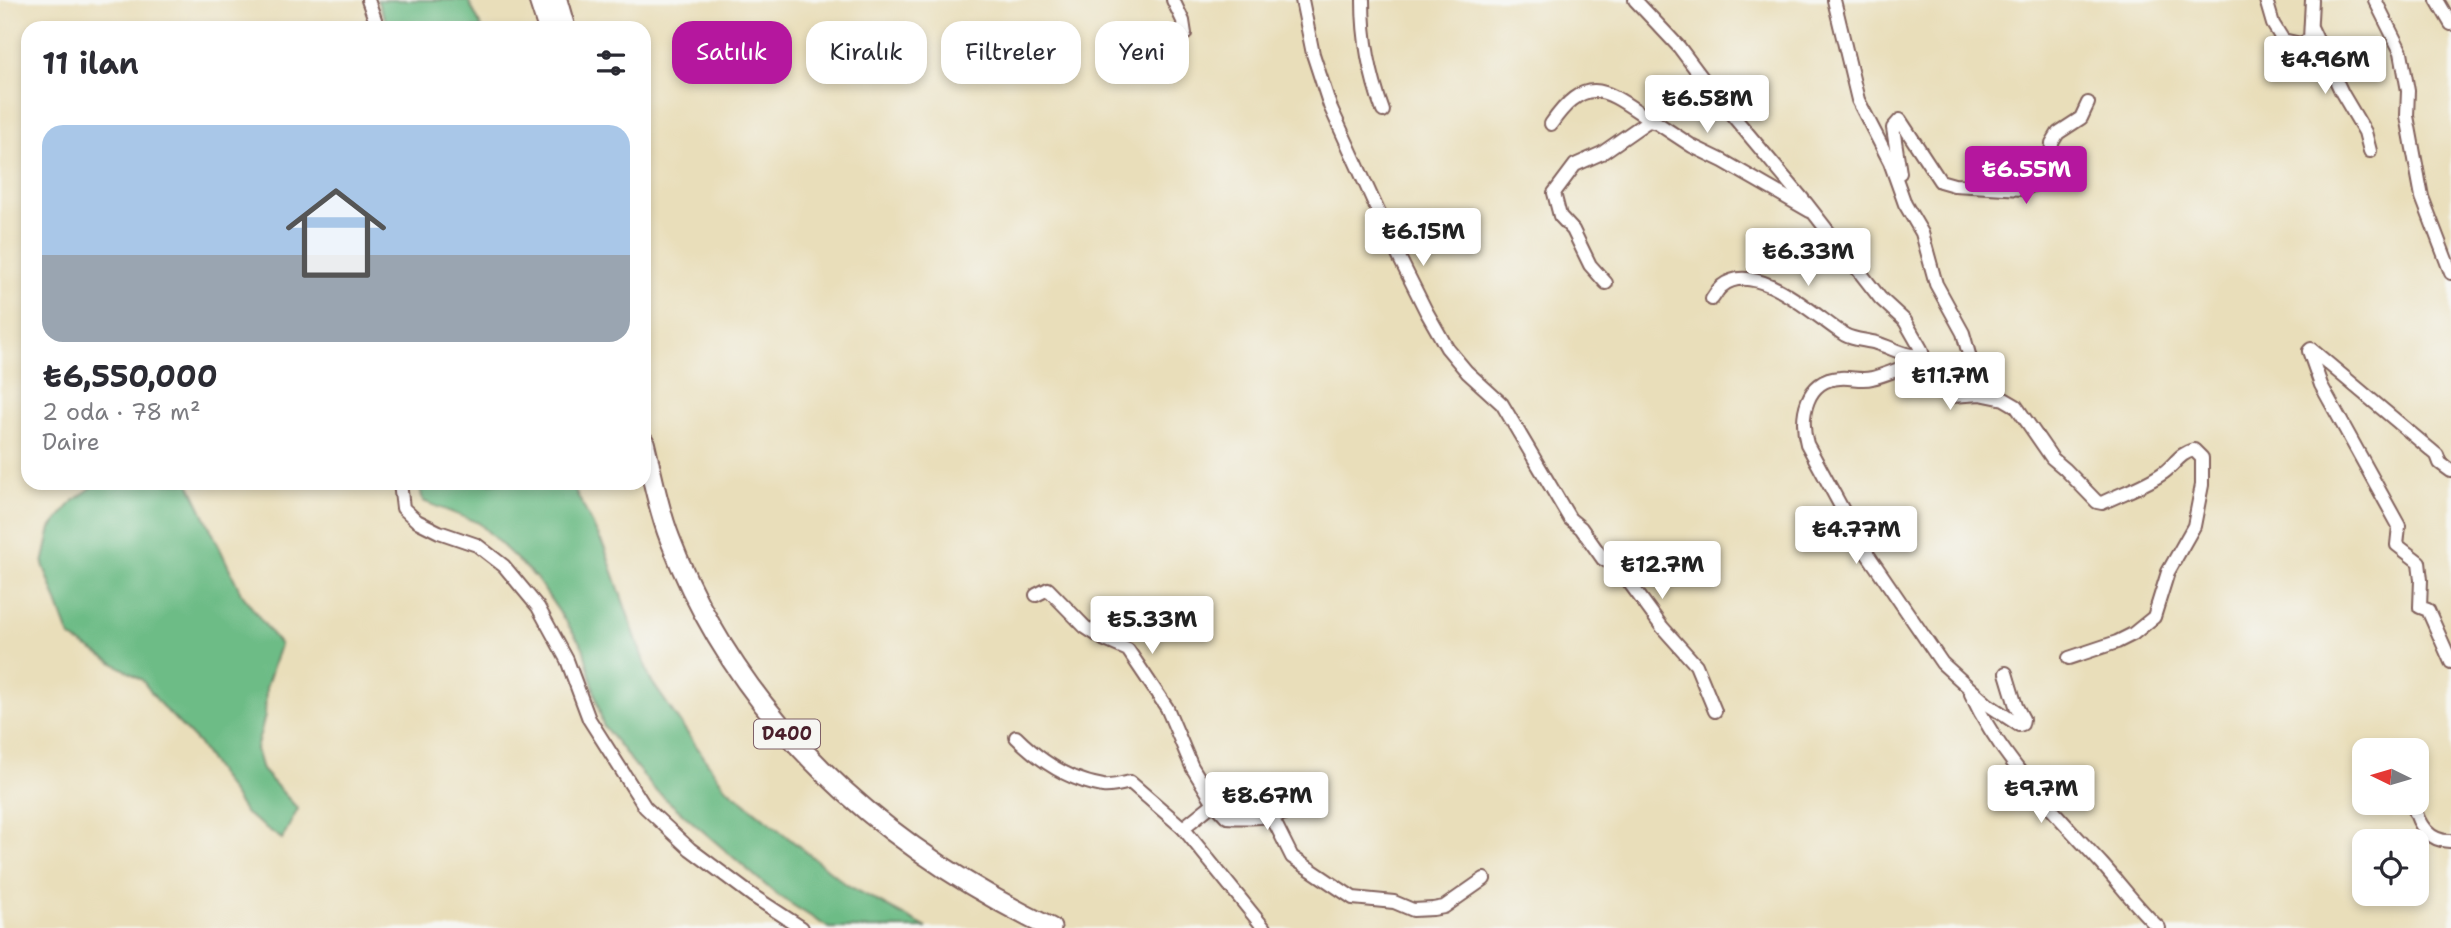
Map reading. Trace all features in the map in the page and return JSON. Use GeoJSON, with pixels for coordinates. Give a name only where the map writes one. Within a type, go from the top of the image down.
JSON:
{"type":"FeatureCollection","features":[{"type":"Feature","properties":{"kind":"highway"},"geometry":{"type":"LineString","coordinates":[[539,0],[546,21]]}},
{"type":"Feature","properties":{"kind":"highway"},"geometry":{"type":"LineString","coordinates":[[557,0],[563,21]]}},
{"type":"Feature","properties":{"kind":"highway","name":"D400"},"geometry":{"type":"LineString","coordinates":[[651,469],[669,537],[700,609],[767,711],[828,777],[895,835],[987,895],[1051,928]]}},
{"type":"Feature","properties":{"kind":"highway","name":"D400"},"geometry":{"type":"LineString","coordinates":[[643,490],[656,542],[688,615],[732,686],[765,729],[818,787],[887,846],[980,906],[1021,928]]}},
{"type":"Feature","properties":{"kind":"street"},"geometry":{"type":"LineString","coordinates":[[368,0],[376,21]]}},
{"type":"Feature","properties":{"kind":"street"},"geometry":{"type":"LineString","coordinates":[[1173,0],[1183,21]]}},
{"type":"Feature","properties":{"kind":"street"},"geometry":{"type":"LineString","coordinates":[[1302,0],[1313,54],[1331,106],[1398,255],[1447,348],[1467,372],[1502,404],[1570,519],[1581,528],[1604,559],[1618,567],[1662,627],[1696,665],[1716,711]]}},
{"type":"Feature","properties":{"kind":"street"},"geometry":{"type":"LineString","coordinates":[[1363,0],[1367,44],[1383,111]]}},
{"type":"Feature","properties":{"kind":"street"},"geometry":{"type":"LineString","coordinates":[[1635,0],[1679,47],[1880,298],[1905,321],[1913,332],[1934,382],[1943,391],[1952,396],[1980,394],[2004,399],[2016,406],[2052,458],[2097,502],[2102,503],[2162,474],[2189,451],[2194,450],[2202,458],[2202,485],[2194,526],[2168,572],[2154,617],[2133,634],[2117,642],[2069,658]]}},
{"type":"Feature","properties":{"kind":"street"},"geometry":{"type":"LineString","coordinates":[[1834,0],[1858,100],[1889,162],[1905,204],[1922,233],[1936,284],[1963,333],[1980,394]]}},
{"type":"Feature","properties":{"kind":"street"},"geometry":{"type":"LineString","coordinates":[[2266,0],[2273,24],[2283,40],[2292,44],[2306,43],[2310,39],[2312,0]]}},
{"type":"Feature","properties":{"kind":"street"},"geometry":{"type":"LineString","coordinates":[[2375,0],[2401,51],[2408,90],[2407,116],[2422,197],[2451,273]]}},
{"type":"Feature","properties":{"kind":"street"},"geometry":{"type":"LineString","coordinates":[[2437,0],[2451,24]]}},
{"type":"Feature","properties":{"kind":"street"},"geometry":{"type":"LineString","coordinates":[[2312,29],[2342,93],[2365,132],[2370,151]]}},
{"type":"Feature","properties":{"kind":"street"},"geometry":{"type":"LineString","coordinates":[[1551,124],[1574,98],[1584,91],[1597,90],[1618,99],[1692,146],[1816,215]]}},
{"type":"Feature","properties":{"kind":"street"},"geometry":{"type":"LineString","coordinates":[[1899,187],[1901,176],[1893,128],[1900,120],[1940,181],[1954,185],[2023,189],[2035,184],[2044,173],[2051,159],[2052,143],[2058,133],[2081,118],[2088,103]]}},
{"type":"Feature","properties":{"kind":"street"},"geometry":{"type":"LineString","coordinates":[[1606,283],[1590,265],[1573,230],[1560,216],[1553,194],[1575,165],[1602,153],[1643,123],[1652,121]]}},
{"type":"Feature","properties":{"kind":"street"},"geometry":{"type":"LineString","coordinates":[[1712,299],[1721,286],[1731,281],[1767,283],[1847,336],[1877,343],[1903,355],[1923,357]]}},
{"type":"Feature","properties":{"kind":"street"},"geometry":{"type":"LineString","coordinates":[[2451,471],[2440,463],[2437,455],[2327,361],[2311,349],[2309,351],[2321,385],[2399,526],[2397,545],[2419,562],[2420,607],[2428,610],[2451,662]]}},
{"type":"Feature","properties":{"kind":"street"},"geometry":{"type":"LineString","coordinates":[[1923,357],[1872,378],[1840,378],[1817,385],[1808,400],[1803,424],[1804,436],[1864,549],[1942,663],[1987,704],[2012,722],[2022,723],[2023,719],[2006,673]]}},
{"type":"Feature","properties":{"kind":"street"},"geometry":{"type":"LineString","coordinates":[[401,490],[403,508],[417,521],[477,545],[504,566],[538,607],[567,660],[589,719],[645,807],[690,849],[802,928]]}},
{"type":"Feature","properties":{"kind":"street"},"geometry":{"type":"LineString","coordinates":[[1036,595],[1048,589],[1085,627],[1128,650],[1167,708],[1192,767],[1214,803],[1227,817],[1268,816],[1289,812],[1300,799],[1304,786]]}},
{"type":"Feature","properties":{"kind":"street"},"geometry":{"type":"LineString","coordinates":[[1968,687],[1987,722],[2032,788],[2159,928]]}},
{"type":"Feature","properties":{"kind":"street"},"geometry":{"type":"LineString","coordinates":[[1016,737],[1034,755],[1071,776],[1105,787],[1130,782],[1183,828],[1264,928]]}},
{"type":"Feature","properties":{"kind":"street"},"geometry":{"type":"LineString","coordinates":[[1183,828],[1214,803]]}},
{"type":"Feature","properties":{"kind":"street"},"geometry":{"type":"LineString","coordinates":[[1268,816],[1276,825],[1292,857],[1353,898],[1394,902],[1413,909],[1444,907],[1484,879]]}},
{"type":"Feature","properties":{"kind":"street"},"geometry":{"type":"LineString","coordinates":[[2416,816],[2427,833],[2443,842],[2451,841]]}},
{"type":"Feature","properties":{"kind":"green space"},"geometry":{"type":"Polygon","coordinates":[[[377,0],[468,0],[478,21],[386,21],[377,0]]]}},
{"type":"Feature","properties":{"kind":"green space"},"geometry":{"type":"Polygon","coordinates":[[[88,490],[192,490],[241,593],[280,645],[266,688],[265,716],[256,749],[262,770],[298,809],[282,839],[246,814],[198,743],[160,704],[142,680],[70,637],[43,564],[51,528],[73,501],[88,490]]]}},
{"type":"Feature","properties":{"kind":"green space"},"geometry":{"type":"Polygon","coordinates":[[[421,490],[575,490],[605,549],[650,679],[724,786],[847,885],[927,928],[829,928],[777,895],[653,788],[603,725],[583,647],[536,578],[479,523],[423,501],[421,490]]]}}]}
